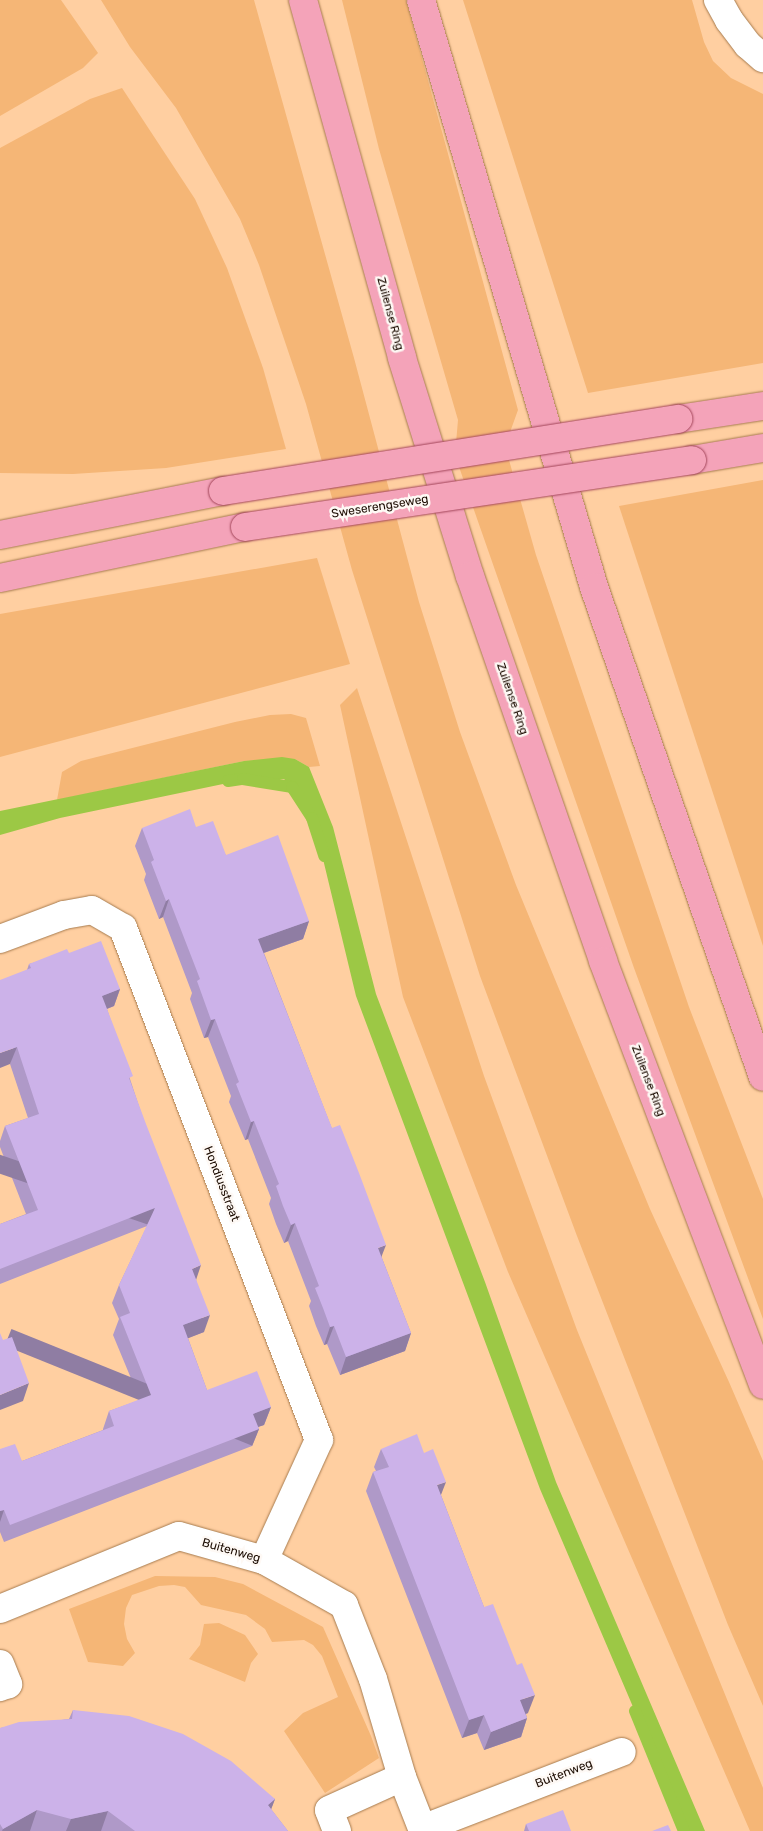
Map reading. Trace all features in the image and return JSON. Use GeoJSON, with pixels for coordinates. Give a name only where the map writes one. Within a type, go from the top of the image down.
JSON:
{"type":"FeatureCollection","features":[{"type":"Feature","properties":{"kind":"main road","name":"Zuilense Ring"},"geometry":{"type":"LineString","coordinates":[[303,0],[402,358],[470,576],[603,961],[763,1385]]}},
{"type":"Feature","properties":{"kind":"main road"},"geometry":{"type":"LineString","coordinates":[[421,0],[594,587],[763,1077]]}},
{"type":"Feature","properties":{"kind":"main road"},"geometry":{"type":"LineString","coordinates":[[0,535],[223,491],[763,406]]}},
{"type":"Feature","properties":{"kind":"main road","name":"Sweserengseweg"},"geometry":{"type":"LineString","coordinates":[[0,578],[245,527],[763,448]]}},
{"type":"Feature","properties":{"kind":"street"},"geometry":{"type":"LineString","coordinates":[[718,0],[729,20],[748,46],[763,58]]}},
{"type":"Feature","properties":{"kind":"street","name":"Hondiusstraat"},"geometry":{"type":"LineString","coordinates":[[0,939],[64,915],[92,910],[123,928],[319,1440],[264,1560]]}},
{"type":"Feature","properties":{"kind":"street","name":"Buitenweg"},"geometry":{"type":"LineString","coordinates":[[0,1609],[179,1536],[264,1560],[344,1605],[373,1679],[402,1777],[423,1830],[622,1752]]}},
{"type":"Feature","properties":{"kind":"street"},"geometry":{"type":"LineString","coordinates":[[0,1664],[8,1684],[0,1687]]}},
{"type":"Feature","properties":{"kind":"street"},"geometry":{"type":"LineString","coordinates":[[337,1831],[329,1810],[402,1777]]}},
{"type":"Feature","properties":{"kind":"shaded area"},"geometry":{"type":"Polygon","coordinates":[[[0,0],[61,0],[98,53],[83,68],[0,116],[0,0]]]}},
{"type":"Feature","properties":{"kind":"shaded area"},"geometry":{"type":"Polygon","coordinates":[[[101,0],[254,0],[354,358],[419,602],[460,732],[516,885],[650,1209],[763,1461],[763,1706],[728,1625],[577,1236],[480,976],[352,570],[306,404],[259,265],[240,219],[176,108],[130,47],[101,0]]]}},
{"type":"Feature","properties":{"kind":"shaded area"},"geometry":{"type":"Polygon","coordinates":[[[342,0],[406,0],[518,410],[505,446],[536,555],[689,1007],[763,1199],[763,1319],[634,968],[455,455],[458,420],[379,149],[342,0]]]}},
{"type":"Feature","properties":{"kind":"shaded area"},"geometry":{"type":"Polygon","coordinates":[[[463,0],[692,0],[704,42],[713,61],[731,78],[763,94],[763,363],[588,393],[463,0]]]}},
{"type":"Feature","properties":{"kind":"shaded area"},"geometry":{"type":"Polygon","coordinates":[[[122,88],[195,199],[227,268],[263,368],[286,449],[166,468],[73,474],[0,473],[0,148],[90,99],[122,88]]]}},
{"type":"Feature","properties":{"kind":"shaded area"},"geometry":{"type":"Polygon","coordinates":[[[763,480],[763,946],[619,506],[763,480]]]}},
{"type":"Feature","properties":{"kind":"shaded area"},"geometry":{"type":"Polygon","coordinates":[[[317,558],[350,664],[0,757],[0,614],[317,558]]]}},
{"type":"Feature","properties":{"kind":"shaded area"},"geometry":{"type":"Polygon","coordinates":[[[357,688],[484,1076],[577,1330],[763,1788],[763,1831],[750,1831],[508,1272],[403,997],[340,705],[357,688]]]}},
{"type":"Feature","properties":{"kind":"shaded area"},"geometry":{"type":"Polygon","coordinates":[[[291,714],[306,718],[320,766],[309,767],[295,759],[244,761],[57,800],[62,772],[81,761],[235,722],[270,715],[291,714]]]}},
{"type":"Feature","properties":{"kind":"shaded area"},"geometry":{"type":"Polygon","coordinates":[[[282,757],[295,759],[309,767],[333,827],[376,994],[485,1282],[556,1482],[705,1831],[686,1831],[540,1489],[356,996],[316,830],[296,791],[284,779],[247,779],[60,818],[0,835],[0,811],[244,761],[282,757]]]}},
{"type":"Feature","properties":{"kind":"shaded area"},"geometry":{"type":"Polygon","coordinates":[[[155,1576],[215,1577],[243,1584],[323,1627],[379,1758],[325,1793],[284,1731],[303,1713],[338,1697],[322,1656],[313,1645],[304,1640],[272,1642],[265,1629],[246,1615],[201,1605],[185,1587],[174,1585],[159,1586],[132,1595],[126,1608],[124,1624],[127,1639],[135,1653],[123,1666],[88,1662],[69,1609],[155,1576]]]}},
{"type":"Feature","properties":{"kind":"shaded area"},"geometry":{"type":"Polygon","coordinates":[[[219,1623],[245,1635],[258,1654],[251,1663],[245,1682],[189,1659],[200,1645],[204,1624],[219,1623]]]}},
{"type":"Feature","properties":{"kind":"building"},"geometry":{"type":"Polygon","coordinates":[[[190,809],[196,827],[213,821],[226,855],[278,835],[309,921],[258,939],[332,1128],[340,1125],[359,1173],[386,1245],[378,1248],[411,1333],[346,1357],[334,1326],[330,1327],[315,1288],[319,1286],[295,1223],[291,1225],[283,1206],[276,1186],[279,1184],[254,1121],[251,1122],[236,1084],[239,1082],[215,1019],[211,1020],[197,981],[200,979],[169,899],[166,901],[151,862],[154,860],[142,828],[190,809]]]}},
{"type":"Feature","properties":{"kind":"building"},"geometry":{"type":"Polygon","coordinates":[[[101,941],[120,989],[102,996],[133,1076],[129,1078],[201,1265],[192,1269],[210,1315],[183,1325],[207,1390],[257,1371],[271,1407],[253,1414],[259,1429],[10,1525],[4,1510],[0,1511],[0,1449],[15,1444],[22,1461],[114,1426],[109,1411],[151,1395],[120,1317],[130,1313],[119,1285],[155,1208],[0,1269],[0,1224],[38,1210],[5,1126],[39,1114],[17,1047],[0,1053],[0,980],[31,968],[29,964],[67,949],[69,953],[101,941]]]}},
{"type":"Feature","properties":{"kind":"building"},"geometry":{"type":"Polygon","coordinates":[[[0,1333],[3,1340],[12,1337],[29,1383],[0,1395],[0,1333]]]}},
{"type":"Feature","properties":{"kind":"building"},"geometry":{"type":"Polygon","coordinates":[[[417,1434],[424,1453],[433,1449],[446,1482],[437,1485],[484,1607],[493,1604],[517,1665],[522,1663],[535,1695],[520,1700],[527,1718],[491,1732],[484,1715],[469,1720],[373,1472],[389,1467],[381,1449],[417,1434]]]}},
{"type":"Feature","properties":{"kind":"building"},"geometry":{"type":"Polygon","coordinates":[[[73,1710],[129,1716],[183,1734],[231,1761],[275,1799],[268,1805],[288,1831],[135,1831],[108,1811],[71,1819],[37,1810],[3,1829],[0,1824],[0,1728],[19,1722],[72,1719],[73,1710]]]}},
{"type":"Feature","properties":{"kind":"building"},"geometry":{"type":"Polygon","coordinates":[[[563,1810],[571,1831],[529,1831],[526,1824],[563,1810]]]}},
{"type":"Feature","properties":{"kind":"building"},"geometry":{"type":"Polygon","coordinates":[[[668,1825],[671,1831],[652,1831],[668,1825]]]}},
{"type":"Feature","properties":{"kind":"waterway"},"geometry":{"type":"LineString","coordinates":[[228,781],[243,779],[292,787],[312,818],[324,856]]}},
{"type":"Feature","properties":{"kind":"waterway"},"geometry":{"type":"LineString","coordinates":[[635,1711],[684,1831]]}}]}
